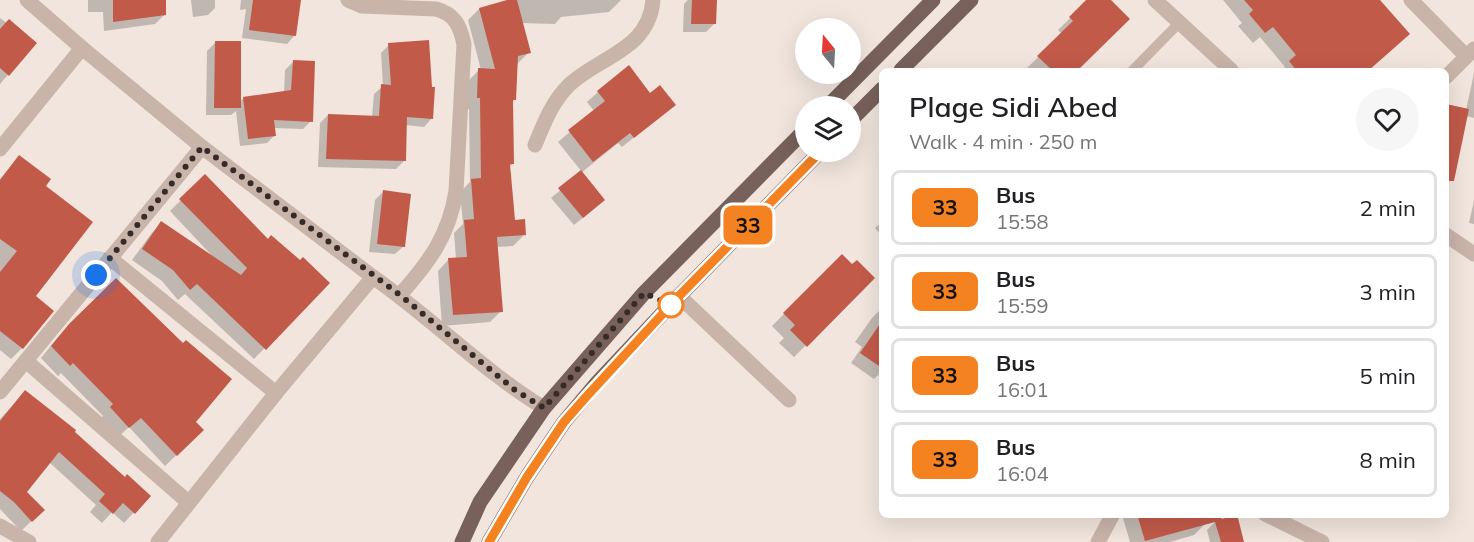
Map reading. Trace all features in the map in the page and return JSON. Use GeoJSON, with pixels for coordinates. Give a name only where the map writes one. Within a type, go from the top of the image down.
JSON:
{"type":"FeatureCollection","features":[{"type":"Feature","properties":{"kind":"main road"},"geometry":{"type":"LineString","coordinates":[[838,96],[933,0]]}},
{"type":"Feature","properties":{"kind":"main road"},"geometry":{"type":"LineString","coordinates":[[903,68],[970,0]]}},
{"type":"Feature","properties":{"kind":"main road"},"geometry":{"type":"LineString","coordinates":[[861,110],[879,92]]}},
{"type":"Feature","properties":{"kind":"main road"},"geometry":{"type":"LineString","coordinates":[[462,542],[480,502],[544,408],[644,293],[795,140]]}},
{"type":"Feature","properties":{"kind":"main road"},"geometry":{"type":"LineString","coordinates":[[489,542],[527,477],[564,422],[596,384],[810,162]]}},
{"type":"Feature","properties":{"kind":"street"},"geometry":{"type":"LineString","coordinates":[[27,0],[202,147],[400,295],[515,390],[544,408]]}},
{"type":"Feature","properties":{"kind":"street"},"geometry":{"type":"LineString","coordinates":[[47,0],[52,20]]}},
{"type":"Feature","properties":{"kind":"street"},"geometry":{"type":"LineString","coordinates":[[348,0],[362,6],[436,9],[446,12],[455,19],[461,29],[464,44],[456,191],[451,219],[426,265],[400,295]]}},
{"type":"Feature","properties":{"kind":"street"},"geometry":{"type":"LineString","coordinates":[[536,145],[546,117],[557,99],[581,76],[636,40],[648,22],[653,0]]}},
{"type":"Feature","properties":{"kind":"street"},"geometry":{"type":"LineString","coordinates":[[1155,0],[1229,68]]}},
{"type":"Feature","properties":{"kind":"street"},"geometry":{"type":"LineString","coordinates":[[1411,0],[1470,52],[1449,74]]}},
{"type":"Feature","properties":{"kind":"street"},"geometry":{"type":"LineString","coordinates":[[0,149],[82,48]]}},
{"type":"Feature","properties":{"kind":"street"},"geometry":{"type":"LineString","coordinates":[[0,392],[202,147]]}},
{"type":"Feature","properties":{"kind":"street"},"geometry":{"type":"LineString","coordinates":[[1449,237],[1474,254]]}},
{"type":"Feature","properties":{"kind":"street"},"geometry":{"type":"LineString","coordinates":[[110,258],[276,393]]}},
{"type":"Feature","properties":{"kind":"street"},"geometry":{"type":"LineString","coordinates":[[158,542],[276,393],[373,277]]}},
{"type":"Feature","properties":{"kind":"street"},"geometry":{"type":"LineString","coordinates":[[679,296],[789,400]]}},
{"type":"Feature","properties":{"kind":"street"},"geometry":{"type":"LineString","coordinates":[[26,361],[188,502]]}},
{"type":"Feature","properties":{"kind":"street"},"geometry":{"type":"LineString","coordinates":[[1098,542],[1111,518]]}},
{"type":"Feature","properties":{"kind":"street"},"geometry":{"type":"LineString","coordinates":[[1273,518],[1323,542]]}},
{"type":"Feature","properties":{"kind":"street"},"geometry":{"type":"LineString","coordinates":[[0,526],[29,542]]}},
{"type":"Feature","properties":{"kind":"lane"},"geometry":{"type":"LineString","coordinates":[[1135,68],[1179,23]]}},
{"type":"Feature","properties":{"kind":"building"},"geometry":{"type":"Polygon","coordinates":[[[113,0],[166,0],[166,15],[113,22],[113,0]]]}},
{"type":"Feature","properties":{"kind":"building"},"geometry":{"type":"Polygon","coordinates":[[[253,0],[301,0],[296,36],[249,30],[253,0]]]}},
{"type":"Feature","properties":{"kind":"building"},"geometry":{"type":"Polygon","coordinates":[[[507,0],[517,0],[531,53],[518,56],[516,100],[513,100],[514,164],[510,164],[515,220],[525,219],[526,235],[497,237],[503,312],[453,315],[448,258],[467,257],[464,220],[474,219],[471,179],[481,178],[480,98],[477,98],[478,68],[495,69],[479,8],[507,0]]]}},
{"type":"Feature","properties":{"kind":"building"},"geometry":{"type":"Polygon","coordinates":[[[692,0],[717,0],[716,24],[691,24],[692,0]]]}},
{"type":"Feature","properties":{"kind":"building"},"geometry":{"type":"Polygon","coordinates":[[[1086,0],[1111,0],[1130,19],[1080,68],[1050,68],[1037,56],[1073,21],[1069,17],[1086,0]]]}},
{"type":"Feature","properties":{"kind":"building"},"geometry":{"type":"Polygon","coordinates":[[[1244,0],[1380,0],[1410,34],[1371,68],[1294,68],[1289,61],[1296,55],[1273,27],[1265,33],[1249,14],[1253,10],[1244,0]]]}},
{"type":"Feature","properties":{"kind":"building"},"geometry":{"type":"Polygon","coordinates":[[[9,19],[37,43],[9,76],[0,68],[0,29],[9,19]]]}},
{"type":"Feature","properties":{"kind":"building"},"geometry":{"type":"Polygon","coordinates":[[[429,40],[432,87],[435,87],[433,119],[407,117],[406,161],[326,159],[328,114],[379,116],[381,84],[391,85],[388,43],[429,40]]]}},
{"type":"Feature","properties":{"kind":"building"},"geometry":{"type":"Polygon","coordinates":[[[215,41],[241,41],[241,108],[214,108],[215,41]]]}},
{"type":"Feature","properties":{"kind":"building"},"geometry":{"type":"Polygon","coordinates":[[[293,60],[315,61],[313,122],[274,120],[276,136],[248,139],[243,97],[291,90],[293,60]]]}},
{"type":"Feature","properties":{"kind":"building"},"geometry":{"type":"Polygon","coordinates":[[[629,65],[650,93],[660,85],[676,105],[634,138],[630,133],[593,162],[568,130],[605,101],[597,91],[629,65]]]}},
{"type":"Feature","properties":{"kind":"building"},"geometry":{"type":"Polygon","coordinates":[[[1449,105],[1469,109],[1454,181],[1449,181],[1449,105]]]}},
{"type":"Feature","properties":{"kind":"building"},"geometry":{"type":"Polygon","coordinates":[[[19,155],[51,179],[46,186],[93,222],[36,296],[54,311],[23,349],[0,331],[0,272],[17,251],[0,239],[0,180],[19,155]]]}},
{"type":"Feature","properties":{"kind":"building"},"geometry":{"type":"Polygon","coordinates":[[[581,170],[605,200],[583,218],[558,188],[581,170]]]}},
{"type":"Feature","properties":{"kind":"building"},"geometry":{"type":"Polygon","coordinates":[[[205,174],[268,239],[271,235],[300,260],[303,257],[330,283],[266,350],[197,284],[190,290],[173,270],[142,249],[161,221],[241,275],[247,268],[179,199],[205,174]]]}},
{"type":"Feature","properties":{"kind":"building"},"geometry":{"type":"Polygon","coordinates":[[[383,190],[411,194],[405,247],[377,244],[383,190]]]}},
{"type":"Feature","properties":{"kind":"building"},"geometry":{"type":"Polygon","coordinates":[[[842,254],[852,264],[857,260],[875,278],[807,347],[790,330],[795,325],[783,313],[842,254]]]}},
{"type":"Feature","properties":{"kind":"building"},"geometry":{"type":"Polygon","coordinates":[[[116,278],[183,343],[186,340],[232,379],[196,422],[204,430],[177,456],[141,418],[129,428],[110,407],[113,404],[73,363],[70,366],[51,346],[69,324],[116,278]]]}},
{"type":"Feature","properties":{"kind":"building"},"geometry":{"type":"Polygon","coordinates":[[[879,325],[879,366],[860,353],[879,325]]]}},
{"type":"Feature","properties":{"kind":"building"},"geometry":{"type":"Polygon","coordinates":[[[25,390],[76,430],[75,432],[125,477],[127,474],[151,496],[135,514],[123,503],[113,514],[99,501],[105,494],[59,452],[27,492],[45,510],[32,522],[14,502],[0,491],[0,421],[25,390]]]}},
{"type":"Feature","properties":{"kind":"building"},"geometry":{"type":"Polygon","coordinates":[[[1138,518],[1238,518],[1244,542],[1221,542],[1215,522],[1145,541],[1138,518]]]}},
{"type":"Feature","properties":{"kind":"bus line","name":"33"},"geometry":{"type":"LineString","coordinates":[[489,542],[527,477],[564,422],[596,384],[810,162]]}},
{"type":"Feature","properties":{"kind":"route"},"geometry":{"type":"LineString","coordinates":[[96,275],[202,147],[400,295],[515,390],[544,408],[644,293],[671,305]]}}]}
